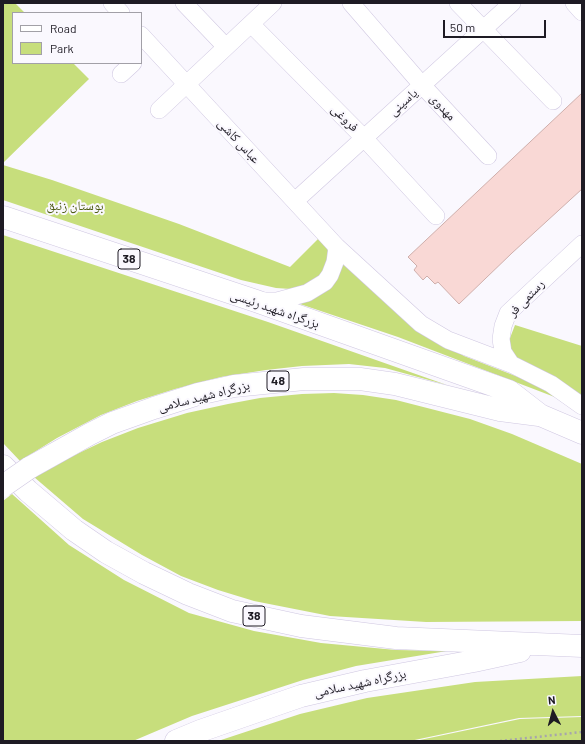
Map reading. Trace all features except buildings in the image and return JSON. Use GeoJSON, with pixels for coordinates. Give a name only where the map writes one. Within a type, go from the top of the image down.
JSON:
{"type":"FeatureCollection","features":[{"type":"Feature","properties":{"kind":"highway","name":"بزرگراه شهید رئیسی"},"geometry":{"type":"LineString","coordinates":[[3,217],[256,302],[509,391],[540,415]]}},
{"type":"Feature","properties":{"kind":"highway","name":"بزرگراه شهید سلامی"},"geometry":{"type":"LineString","coordinates":[[3,486],[29,468],[90,434],[112,424],[154,408],[198,394],[234,386],[304,379],[360,379],[395,384],[500,410],[540,415]]}},
{"type":"Feature","properties":{"kind":"highway"},"geometry":{"type":"LineString","coordinates":[[540,415],[582,433]]}},
{"type":"Feature","properties":{"kind":"highway","name":"38"},"geometry":{"type":"LineString","coordinates":[[3,466],[28,491],[74,530],[106,552],[144,574],[188,594],[232,611],[302,626],[396,638],[549,644]]}},
{"type":"Feature","properties":{"kind":"highway"},"geometry":{"type":"LineString","coordinates":[[549,644],[582,646]]}},
{"type":"Feature","properties":{"kind":"highway","name":"بزرگراه شهید سلامی"},"geometry":{"type":"LineString","coordinates":[[176,741],[200,731],[301,696],[365,681],[474,661],[549,644]]}},
{"type":"Feature","properties":{"kind":"street"},"geometry":{"type":"LineString","coordinates":[[112,3],[120,12]]}},
{"type":"Feature","properties":{"kind":"street"},"geometry":{"type":"LineString","coordinates":[[184,3],[226,47]]}},
{"type":"Feature","properties":{"kind":"street","name":"مهدوی"},"geometry":{"type":"LineString","coordinates":[[351,3],[422,85],[488,156]]}},
{"type":"Feature","properties":{"kind":"street"},"geometry":{"type":"LineString","coordinates":[[458,3],[553,101]]}},
{"type":"Feature","properties":{"kind":"street","name":"یاسینی"},"geometry":{"type":"LineString","coordinates":[[295,202],[512,3]]}},
{"type":"Feature","properties":{"kind":"street"},"geometry":{"type":"LineString","coordinates":[[574,3],[582,12]]}},
{"type":"Feature","properties":{"kind":"street"},"geometry":{"type":"LineString","coordinates":[[159,110],[250,24],[263,6]]}},
{"type":"Feature","properties":{"kind":"street","name":"فروغی"},"geometry":{"type":"LineString","coordinates":[[250,24],[364,138],[436,216]]}},
{"type":"Feature","properties":{"kind":"street","name":"عباس کاشی"},"geometry":{"type":"LineString","coordinates":[[144,45],[186,84],[338,247],[421,324],[448,340],[511,364],[551,384],[582,406]]}},
{"type":"Feature","properties":{"kind":"street","name":"رستمی فر"},"geometry":{"type":"LineString","coordinates":[[511,364],[503,352],[501,339],[503,326],[508,313],[582,244]]}},
{"type":"Feature","properties":{"kind":"street"},"geometry":{"type":"LineString","coordinates":[[256,302],[277,301],[307,293],[326,282],[335,262],[338,247]]}},
{"type":"Feature","properties":{"kind":"path"},"geometry":{"type":"LineString","coordinates":[[500,741],[582,732]]}},
{"type":"Feature","properties":{"kind":"green space"},"geometry":{"type":"Polygon","coordinates":[[[3,3],[15,3],[24,12],[12,12],[12,64],[74,64],[89,79],[3,163],[3,3]]]}},
{"type":"Feature","properties":{"kind":"green space","name":"بوستان زنبق"},"geometry":{"type":"Polygon","coordinates":[[[3,165],[52,180],[179,224],[290,267],[320,237],[326,244],[329,255],[327,264],[314,284],[291,289],[276,288],[241,280],[3,200],[3,165]]]}},
{"type":"Feature","properties":{"kind":"green space"},"geometry":{"type":"Polygon","coordinates":[[[3,235],[268,322],[447,385],[385,368],[349,364],[302,366],[221,377],[137,401],[101,415],[57,438],[20,461],[3,443],[3,235]]]}},
{"type":"Feature","properties":{"kind":"green space"},"geometry":{"type":"Polygon","coordinates":[[[343,259],[413,325],[464,356],[526,380],[565,401],[398,337],[294,302],[343,259]]]}},
{"type":"Feature","properties":{"kind":"green space"},"geometry":{"type":"Polygon","coordinates":[[[515,325],[582,346],[582,396],[518,362],[509,349],[510,338],[515,325]]]}},
{"type":"Feature","properties":{"kind":"green space"},"geometry":{"type":"Polygon","coordinates":[[[334,393],[363,395],[396,400],[470,419],[512,434],[582,464],[582,621],[426,622],[330,616],[254,601],[218,590],[181,576],[142,555],[83,519],[34,477],[60,462],[102,442],[138,428],[187,413],[260,398],[334,393]]]}},
{"type":"Feature","properties":{"kind":"green space"},"geometry":{"type":"Polygon","coordinates":[[[12,494],[69,545],[124,580],[189,613],[254,631],[321,643],[396,650],[447,651],[356,666],[303,680],[192,716],[133,741],[3,741],[3,501],[12,494]]]}},
{"type":"Feature","properties":{"kind":"green space"},"geometry":{"type":"Polygon","coordinates":[[[582,676],[582,716],[519,718],[410,741],[218,741],[300,714],[367,698],[475,682],[582,676]]]}},
{"type":"Feature","properties":{"kind":"green space"},"geometry":{"type":"Polygon","coordinates":[[[582,717],[582,741],[415,741],[520,719],[582,717]]]}}]}
